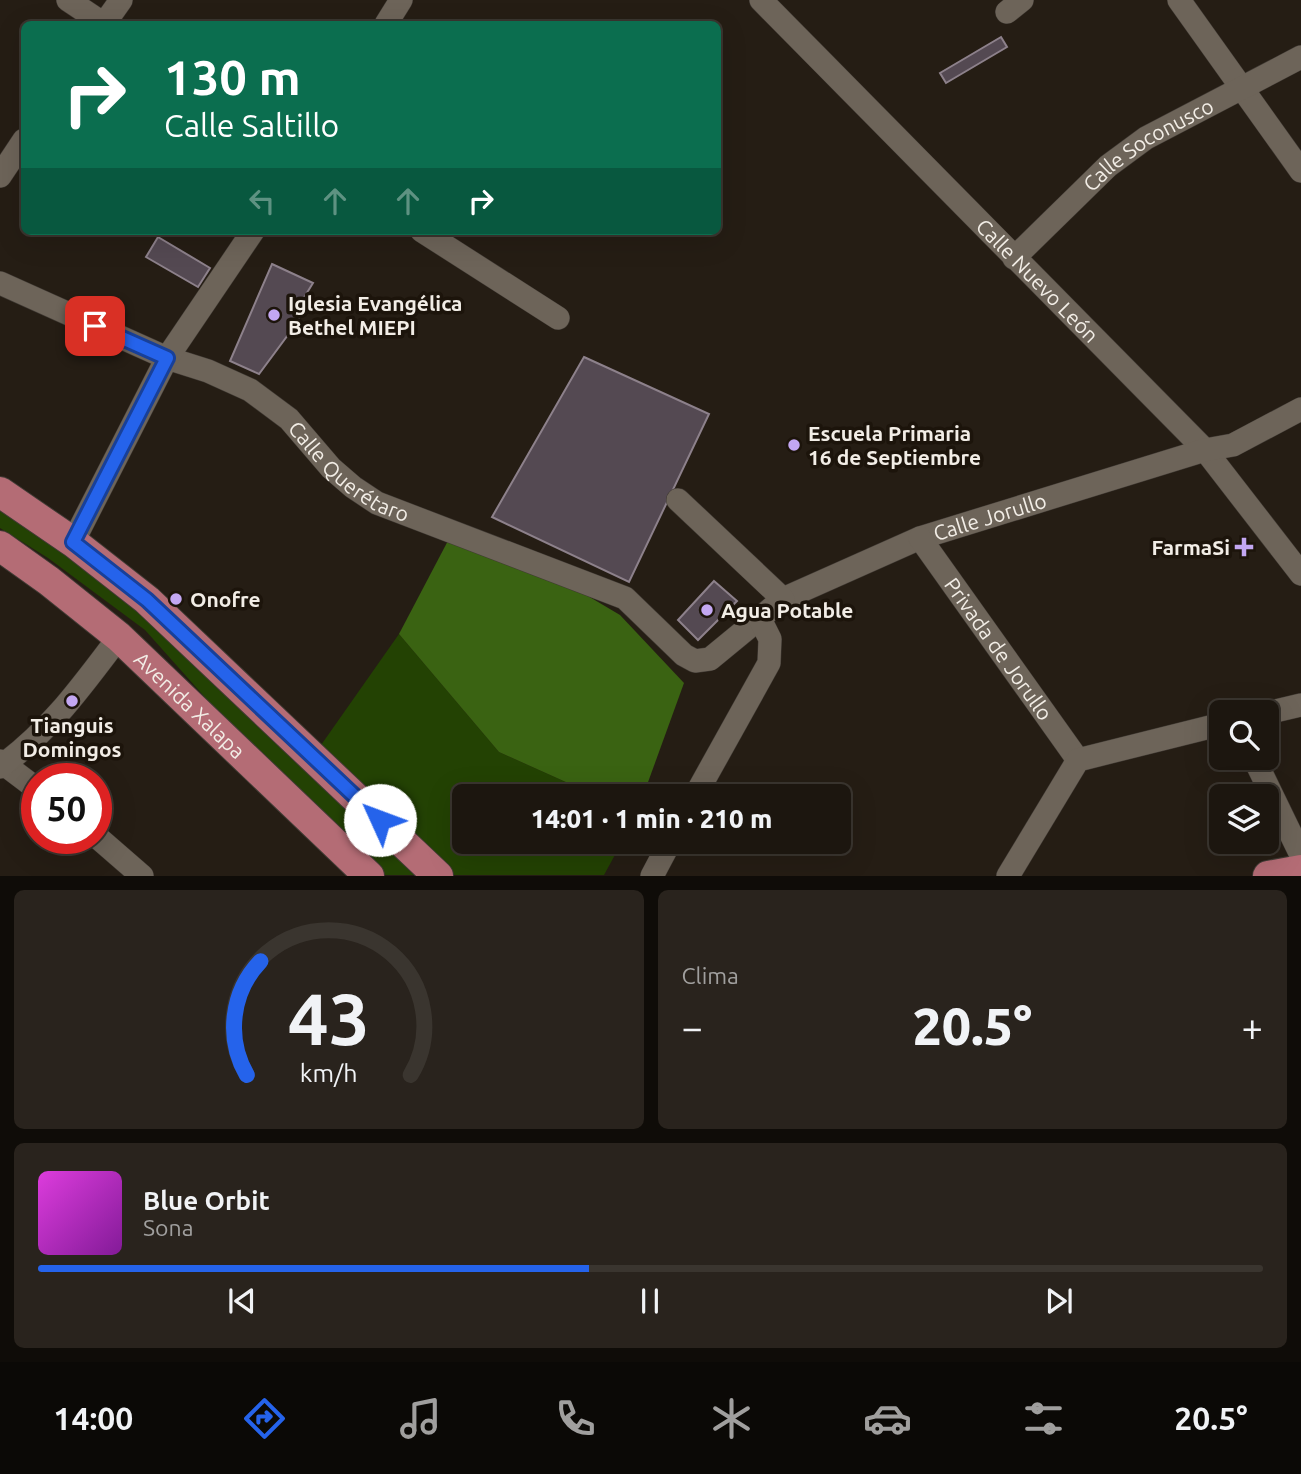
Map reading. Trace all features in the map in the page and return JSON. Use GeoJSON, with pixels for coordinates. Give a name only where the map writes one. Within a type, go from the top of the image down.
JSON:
{"type":"FeatureCollection","features":[{"type":"Feature","properties":{"kind":"main road"},"geometry":{"type":"LineString","coordinates":[[0,492],[73,542],[147,600],[438,876]]}},
{"type":"Feature","properties":{"kind":"main road","name":"Avenida Xalapa"},"geometry":{"type":"LineString","coordinates":[[0,546],[120,638],[369,876]]}},
{"type":"Feature","properties":{"kind":"main road"},"geometry":{"type":"LineString","coordinates":[[1268,876],[1301,870]]}},
{"type":"Feature","properties":{"kind":"street"},"geometry":{"type":"LineString","coordinates":[[68,0],[100,21]]}},
{"type":"Feature","properties":{"kind":"street"},"geometry":{"type":"LineString","coordinates":[[106,21],[121,0]]}},
{"type":"Feature","properties":{"kind":"street"},"geometry":{"type":"LineString","coordinates":[[388,21],[401,0]]}},
{"type":"Feature","properties":{"kind":"street"},"geometry":{"type":"LineString","coordinates":[[1179,0],[1301,171]]}},
{"type":"Feature","properties":{"kind":"street","name":"Calle Nuevo León"},"geometry":{"type":"LineString","coordinates":[[770,3],[1014,258],[1205,450],[1301,573]]}},
{"type":"Feature","properties":{"kind":"street","name":"Calle Soconusco"},"geometry":{"type":"LineString","coordinates":[[1014,258],[1108,166],[1146,138],[1301,57]]}},
{"type":"Feature","properties":{"kind":"street"},"geometry":{"type":"LineString","coordinates":[[0,176],[21,145]]}},
{"type":"Feature","properties":{"kind":"street"},"geometry":{"type":"LineString","coordinates":[[73,542],[167,358],[250,235]]}},
{"type":"Feature","properties":{"kind":"street"},"geometry":{"type":"LineString","coordinates":[[428,235],[558,318]]}},
{"type":"Feature","properties":{"kind":"street","name":"Calle Querétaro"},"geometry":{"type":"LineString","coordinates":[[0,283],[167,358],[208,371],[250,390],[289,419],[338,474],[377,503],[625,598],[684,655],[695,661]]}},
{"type":"Feature","properties":{"kind":"street","name":"Calle Jorullo"},"geometry":{"type":"LineString","coordinates":[[695,661],[710,659],[783,598],[920,538],[1205,450],[1233,445],[1301,409]]}},
{"type":"Feature","properties":{"kind":"street"},"geometry":{"type":"LineString","coordinates":[[678,500],[783,598]]}},
{"type":"Feature","properties":{"kind":"street","name":"Privada de Jorullo"},"geometry":{"type":"LineString","coordinates":[[920,538],[1078,760]]}},
{"type":"Feature","properties":{"kind":"street"},"geometry":{"type":"LineString","coordinates":[[702,784],[769,663],[770,639],[759,617]]}},
{"type":"Feature","properties":{"kind":"street"},"geometry":{"type":"LineString","coordinates":[[21,778],[2,764],[33,741],[64,711],[120,638]]}},
{"type":"Feature","properties":{"kind":"street"},"geometry":{"type":"LineString","coordinates":[[1279,710],[1301,705]]}},
{"type":"Feature","properties":{"kind":"street"},"geometry":{"type":"LineString","coordinates":[[1008,876],[1078,760],[1209,727]]}},
{"type":"Feature","properties":{"kind":"street"},"geometry":{"type":"LineString","coordinates":[[1260,770],[1301,855]]}},
{"type":"Feature","properties":{"kind":"street"},"geometry":{"type":"LineString","coordinates":[[112,850],[142,876]]}},
{"type":"Feature","properties":{"kind":"street"},"geometry":{"type":"LineString","coordinates":[[652,876],[664,854]]}},
{"type":"Feature","properties":{"kind":"green space"},"geometry":{"type":"Polygon","coordinates":[[[0,495],[60,540],[425,875],[384,875],[284,786],[145,630],[48,558],[0,528],[0,495]]]}},
{"type":"Feature","properties":{"kind":"green space"},"geometry":{"type":"Polygon","coordinates":[[[451,535],[544,570],[620,615],[684,683],[647,784],[570,784],[499,752],[399,634],[451,535]]]}},
{"type":"Feature","properties":{"kind":"green space"},"geometry":{"type":"Polygon","coordinates":[[[399,634],[499,752],[570,784],[452,784],[452,854],[615,854],[604,875],[448,875],[314,755],[399,634]]]}},
{"type":"Feature","properties":{"kind":"building"},"geometry":{"type":"Polygon","coordinates":[[[1001,37],[1007,47],[946,83],[940,73],[1001,37]]]}},
{"type":"Feature","properties":{"kind":"building"},"geometry":{"type":"Polygon","coordinates":[[[158,237],[210,268],[198,287],[146,257],[158,237]]]}},
{"type":"Feature","properties":{"kind":"building","name":"Iglesia Evangélica Bethel MIEPI"},"geometry":{"type":"Polygon","coordinates":[[[272,264],[313,283],[297,309],[299,320],[259,374],[230,361],[272,264]]]}},
{"type":"Feature","properties":{"kind":"building"},"geometry":{"type":"Polygon","coordinates":[[[584,357],[709,414],[629,582],[492,517],[584,357]]]}},
{"type":"Feature","properties":{"kind":"building","name":"Agua Potable"},"geometry":{"type":"Polygon","coordinates":[[[714,581],[737,601],[698,640],[678,620],[714,581]]]}},
{"type":"Feature","properties":{"kind":"place","name":"Iglesia Evangélica Bethel MIEPI"},"geometry":{"type":"Point","coordinates":[274,315]}},
{"type":"Feature","properties":{"kind":"place","name":"Escuela Primaria 16 de Septiembre"},"geometry":{"type":"Point","coordinates":[794,445]}},
{"type":"Feature","properties":{"kind":"place","name":"FarmaSi"},"geometry":{"type":"Point","coordinates":[1244,547]}},
{"type":"Feature","properties":{"kind":"place","name":"Onofre"},"geometry":{"type":"Point","coordinates":[176,599]}},
{"type":"Feature","properties":{"kind":"place","name":"Agua Potable"},"geometry":{"type":"Point","coordinates":[707,610]}},
{"type":"Feature","properties":{"kind":"place","name":"Tianguis Domingos"},"geometry":{"type":"Point","coordinates":[72,701]}},
{"type":"Feature","properties":{"kind":"route"},"geometry":{"type":"LineString","coordinates":[[95,326],[167,358],[73,542],[147,600],[380,820]]}}]}
